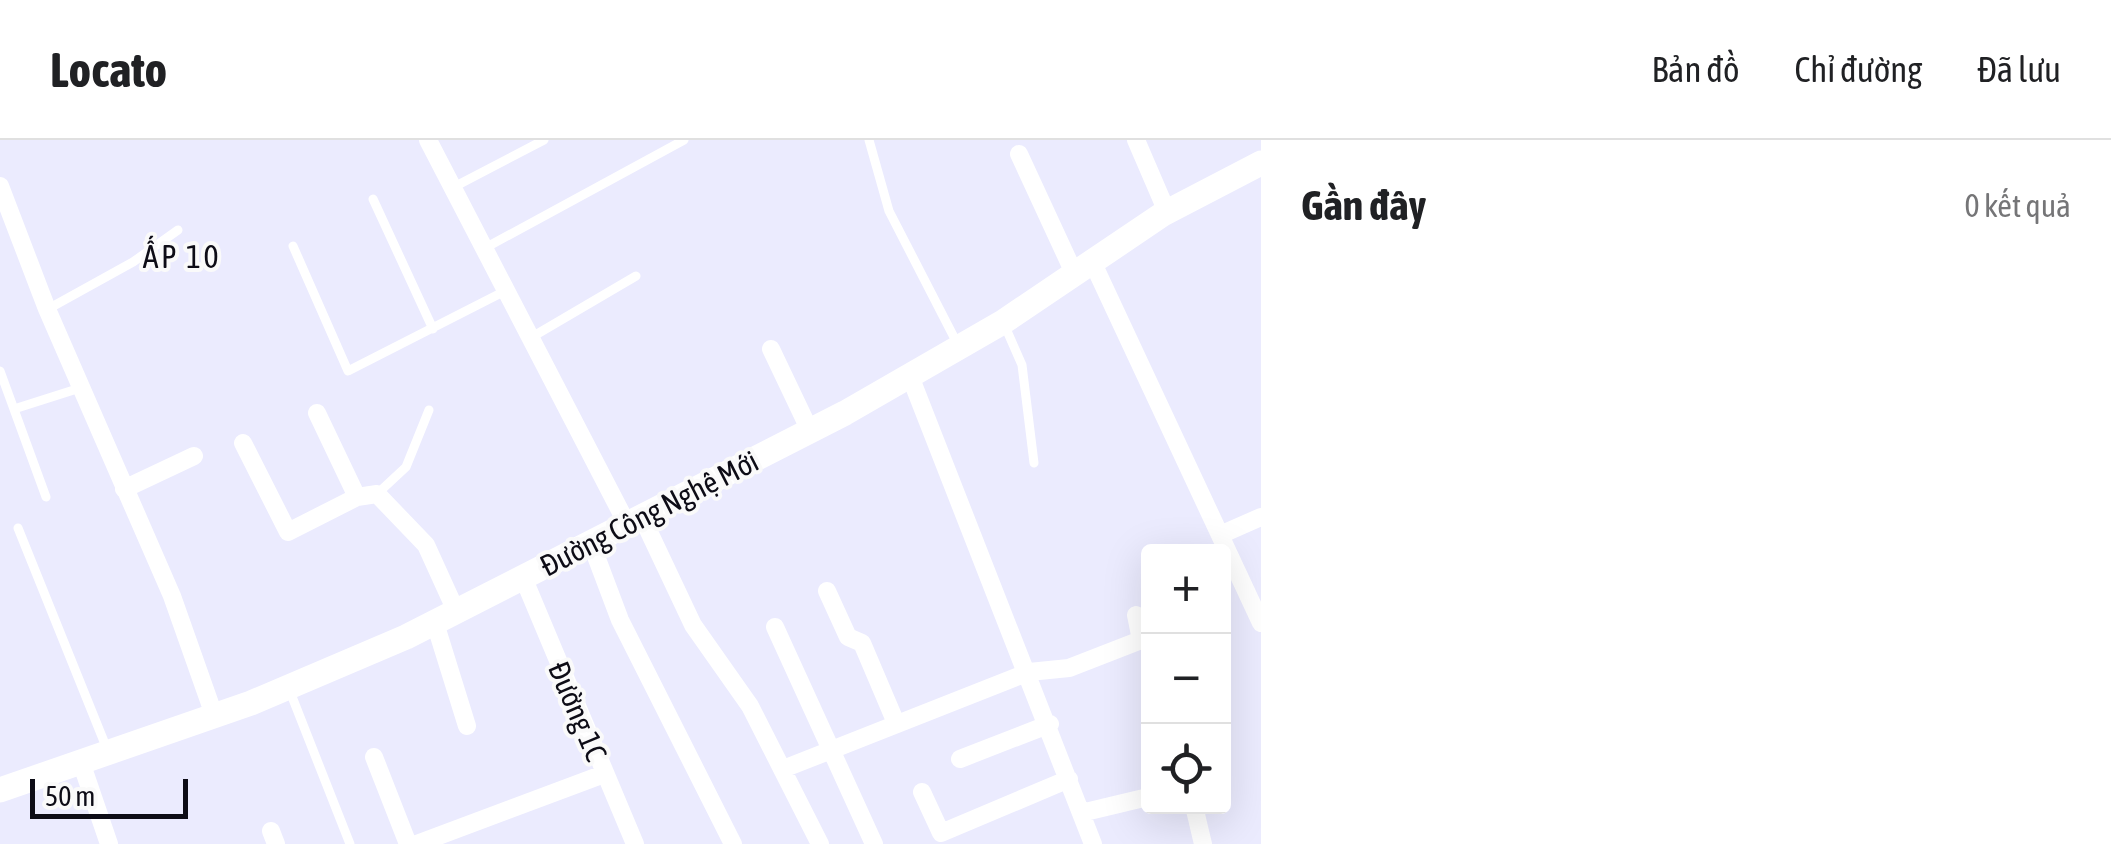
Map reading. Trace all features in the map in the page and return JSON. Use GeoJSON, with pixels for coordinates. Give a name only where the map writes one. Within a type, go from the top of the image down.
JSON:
{"type":"FeatureCollection","features":[{"type":"Feature","properties":{"kind":"street"},"geometry":{"type":"LineString","coordinates":[[428,140],[505,291],[693,625],[741,691],[820,844]]}},
{"type":"Feature","properties":{"kind":"street"},"geometry":{"type":"LineString","coordinates":[[1136,140],[1167,212]]}},
{"type":"Feature","properties":{"kind":"street"},"geometry":{"type":"LineString","coordinates":[[1019,154],[1083,267],[1259,613]]}},
{"type":"Feature","properties":{"kind":"street","name":"Đường Công Nghệ Mới"},"geometry":{"type":"LineString","coordinates":[[0,790],[288,687],[445,617],[810,432],[1003,322],[1167,212],[1261,163]]}},
{"type":"Feature","properties":{"kind":"street"},"geometry":{"type":"LineString","coordinates":[[0,186],[47,309],[172,596],[214,715]]}},
{"type":"Feature","properties":{"kind":"street"},"geometry":{"type":"LineString","coordinates":[[771,349],[810,432]]}},
{"type":"Feature","properties":{"kind":"street"},"geometry":{"type":"LineString","coordinates":[[910,376],[1050,724],[1093,844]]}},
{"type":"Feature","properties":{"kind":"street"},"geometry":{"type":"LineString","coordinates":[[317,413],[358,497]]}},
{"type":"Feature","properties":{"kind":"street"},"geometry":{"type":"LineString","coordinates":[[243,443],[288,532],[358,497],[377,494],[426,545],[467,726]]}},
{"type":"Feature","properties":{"kind":"street"},"geometry":{"type":"LineString","coordinates":[[124,489],[194,456]]}},
{"type":"Feature","properties":{"kind":"street"},"geometry":{"type":"LineString","coordinates":[[1220,535],[1261,517]]}},
{"type":"Feature","properties":{"kind":"street"},"geometry":{"type":"LineString","coordinates":[[591,543],[620,620],[733,844]]}},
{"type":"Feature","properties":{"kind":"street","name":"Đường 1C"},"geometry":{"type":"LineString","coordinates":[[523,577],[635,844]]}},
{"type":"Feature","properties":{"kind":"street"},"geometry":{"type":"LineString","coordinates":[[827,591],[848,636],[862,644],[896,723]]}},
{"type":"Feature","properties":{"kind":"street"},"geometry":{"type":"LineString","coordinates":[[783,769],[1029,672],[1069,668],[1141,640],[1136,614]]}},
{"type":"Feature","properties":{"kind":"street"},"geometry":{"type":"LineString","coordinates":[[775,628],[874,844]]}},
{"type":"Feature","properties":{"kind":"street"},"geometry":{"type":"LineString","coordinates":[[960,760],[1050,724]]}},
{"type":"Feature","properties":{"kind":"street"},"geometry":{"type":"LineString","coordinates":[[374,757],[408,844]]}},
{"type":"Feature","properties":{"kind":"street"},"geometry":{"type":"LineString","coordinates":[[81,762],[109,844]]}},
{"type":"Feature","properties":{"kind":"street"},"geometry":{"type":"LineString","coordinates":[[417,844],[604,774]]}},
{"type":"Feature","properties":{"kind":"street"},"geometry":{"type":"LineString","coordinates":[[922,792],[942,833],[1069,779]]}},
{"type":"Feature","properties":{"kind":"street"},"geometry":{"type":"LineString","coordinates":[[1081,812],[1141,799]]}},
{"type":"Feature","properties":{"kind":"street"},"geometry":{"type":"LineString","coordinates":[[1196,814],[1203,844]]}},
{"type":"Feature","properties":{"kind":"lane"},"geometry":{"type":"LineString","coordinates":[[452,188],[544,140]]}},
{"type":"Feature","properties":{"kind":"lane"},"geometry":{"type":"LineString","coordinates":[[483,249],[684,140]]}},
{"type":"Feature","properties":{"kind":"lane"},"geometry":{"type":"LineString","coordinates":[[869,140],[890,212],[959,347]]}},
{"type":"Feature","properties":{"kind":"lane"},"geometry":{"type":"LineString","coordinates":[[373,199],[433,329]]}},
{"type":"Feature","properties":{"kind":"lane"},"geometry":{"type":"LineString","coordinates":[[47,309],[132,262],[178,230]]}},
{"type":"Feature","properties":{"kind":"lane"},"geometry":{"type":"LineString","coordinates":[[292,246],[348,371],[505,291]]}},
{"type":"Feature","properties":{"kind":"lane"},"geometry":{"type":"LineString","coordinates":[[532,337],[636,276]]}},
{"type":"Feature","properties":{"kind":"lane"},"geometry":{"type":"LineString","coordinates":[[1003,322],[1022,364],[1034,463]]}},
{"type":"Feature","properties":{"kind":"lane"},"geometry":{"type":"LineString","coordinates":[[0,371],[46,497]]}},
{"type":"Feature","properties":{"kind":"lane"},"geometry":{"type":"LineString","coordinates":[[14,410],[82,387]]}},
{"type":"Feature","properties":{"kind":"lane"},"geometry":{"type":"LineString","coordinates":[[377,494],[406,468],[429,410]]}},
{"type":"Feature","properties":{"kind":"lane"},"geometry":{"type":"LineString","coordinates":[[18,528],[108,752]]}},
{"type":"Feature","properties":{"kind":"lane"},"geometry":{"type":"LineString","coordinates":[[288,687],[350,844]]}},
{"type":"Feature","properties":{"kind":"district","name":"ẤP 10"},"geometry":{"type":"Point","coordinates":[182,256]}}]}
